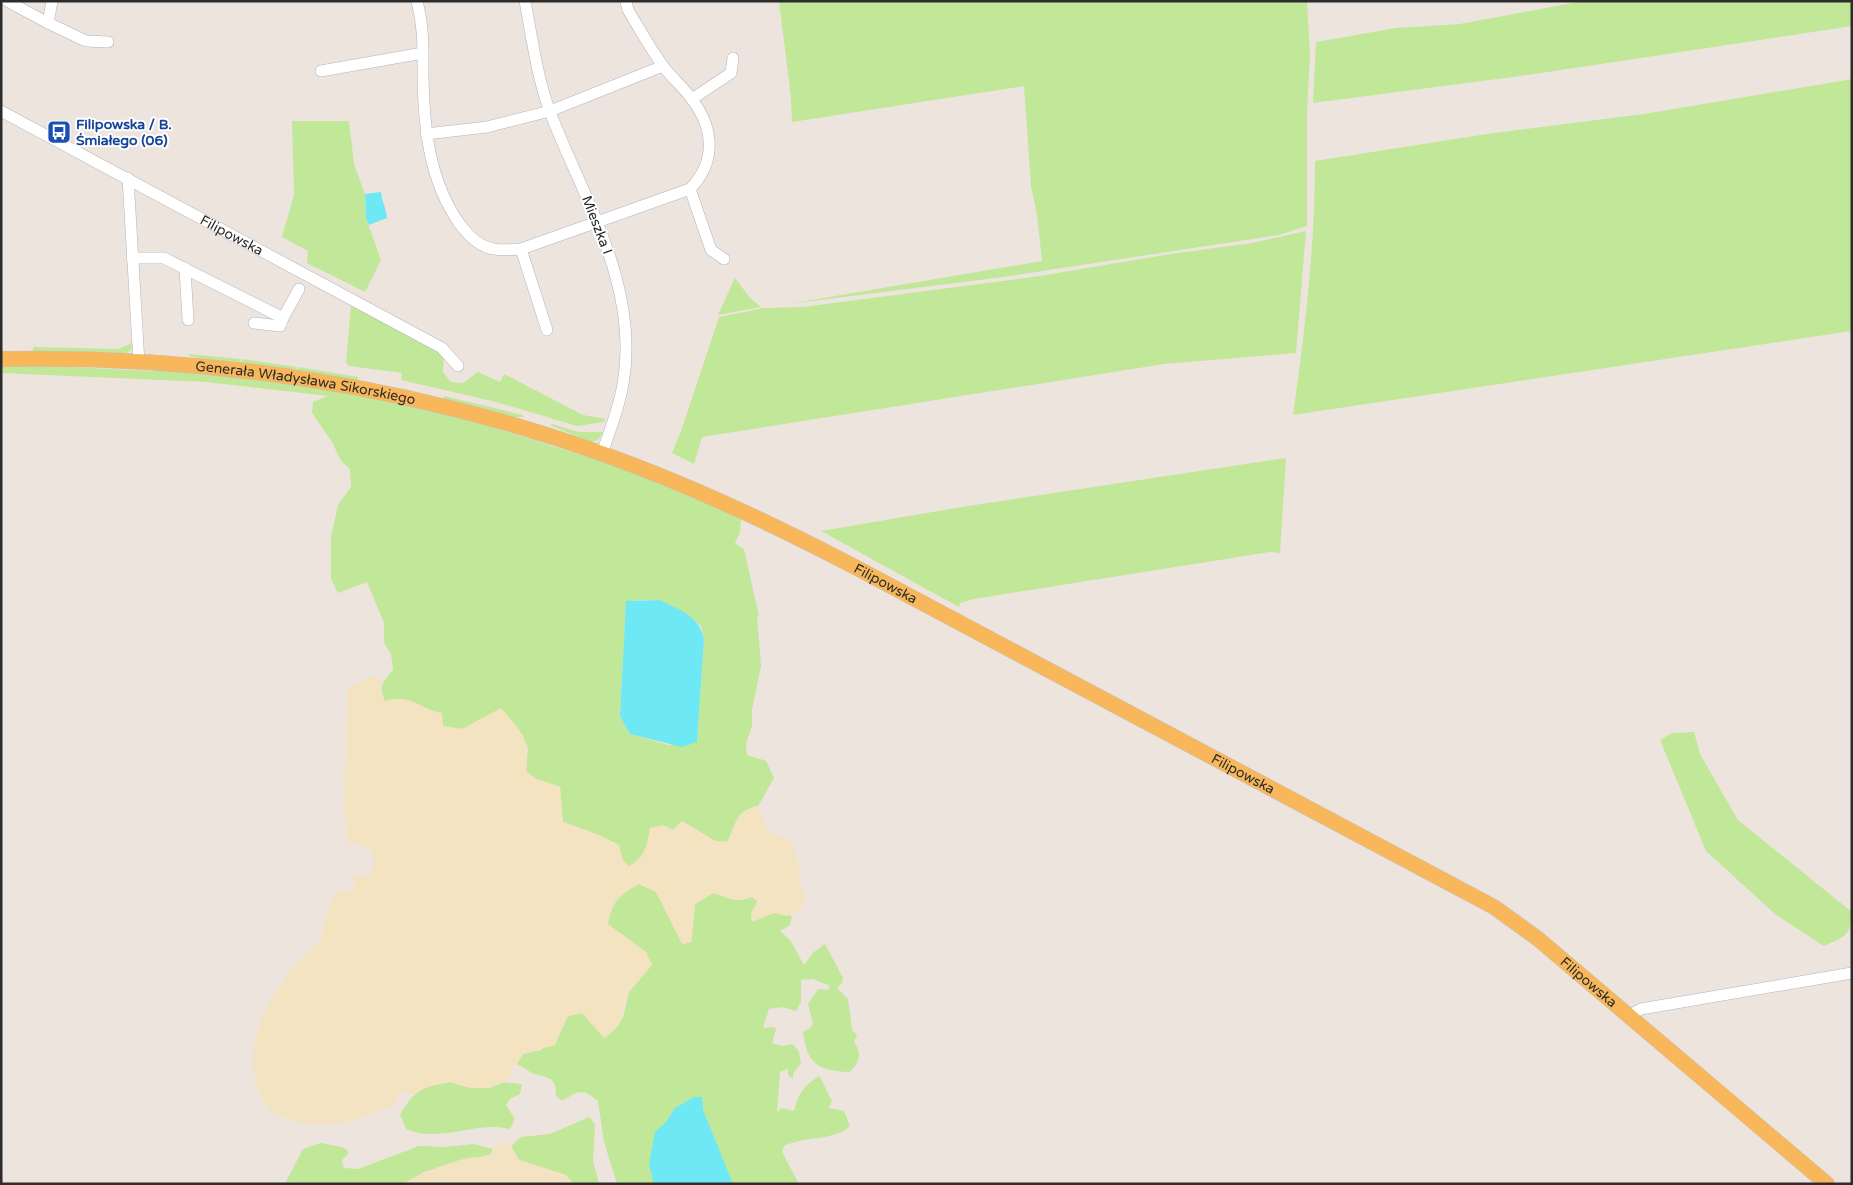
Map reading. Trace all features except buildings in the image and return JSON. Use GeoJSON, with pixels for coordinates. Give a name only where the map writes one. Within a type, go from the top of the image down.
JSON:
{"type":"FeatureCollection","features":[{"type":"Feature","properties":{"kind":"main road","name":"Generała Władysława Sikorskiego"},"geometry":{"type":"LineString","coordinates":[[1,359],[216,367],[343,386],[436,405],[508,424],[602,453]]}},
{"type":"Feature","properties":{"kind":"main road","name":"Filipowska"},"geometry":{"type":"LineString","coordinates":[[602,453],[713,498],[806,541],[1463,891],[1530,932],[1827,1184]]}},
{"type":"Feature","properties":{"kind":"street"},"geometry":{"type":"LineString","coordinates":[[7,1],[86,41],[108,42]]}},
{"type":"Feature","properties":{"kind":"street"},"geometry":{"type":"LineString","coordinates":[[48,23],[52,1]]}},
{"type":"Feature","properties":{"kind":"street"},"geometry":{"type":"LineString","coordinates":[[417,1],[424,25],[423,53],[426,134],[432,164],[448,207],[463,229],[483,246],[494,249],[521,249],[690,189],[706,169],[710,148],[706,126],[692,99],[663,66],[628,10],[626,1]]}},
{"type":"Feature","properties":{"kind":"street","name":"Mieszka I"},"geometry":{"type":"LineString","coordinates":[[525,1],[537,66],[550,111],[598,223],[623,304],[624,384],[602,453]]}},
{"type":"Feature","properties":{"kind":"street"},"geometry":{"type":"LineString","coordinates":[[321,71],[423,53]]}},
{"type":"Feature","properties":{"kind":"street"},"geometry":{"type":"LineString","coordinates":[[692,99],[731,73],[732,58]]}},
{"type":"Feature","properties":{"kind":"street"},"geometry":{"type":"LineString","coordinates":[[426,134],[488,127],[550,111],[663,66]]}},
{"type":"Feature","properties":{"kind":"street","name":"Filipowska"},"geometry":{"type":"LineString","coordinates":[[1,111],[442,348],[458,366]]}},
{"type":"Feature","properties":{"kind":"street"},"geometry":{"type":"LineString","coordinates":[[128,178],[139,363]]}},
{"type":"Feature","properties":{"kind":"street"},"geometry":{"type":"LineString","coordinates":[[690,189],[711,250],[724,259]]}},
{"type":"Feature","properties":{"kind":"street"},"geometry":{"type":"LineString","coordinates":[[521,249],[547,330]]}},
{"type":"Feature","properties":{"kind":"street"},"geometry":{"type":"LineString","coordinates":[[132,258],[164,258],[283,318]]}},
{"type":"Feature","properties":{"kind":"street"},"geometry":{"type":"LineString","coordinates":[[185,268],[188,320]]}},
{"type":"Feature","properties":{"kind":"street"},"geometry":{"type":"LineString","coordinates":[[254,323],[280,326],[299,289]]}},
{"type":"Feature","properties":{"kind":"street"},"geometry":{"type":"LineString","coordinates":[[1628,1016],[1641,1009],[1852,973]]}},
{"type":"Feature","properties":{"kind":"green space"},"geometry":{"type":"Polygon","coordinates":[[[779,1],[1307,1],[1310,55],[1307,112],[1307,226],[1279,235],[1003,277],[788,304],[1042,261],[1037,215],[1031,186],[1024,86],[792,122],[791,97],[779,1]]]}},
{"type":"Feature","properties":{"kind":"green space"},"geometry":{"type":"Polygon","coordinates":[[[1583,1],[1852,1],[1852,26],[1528,75],[1313,103],[1316,42],[1396,28],[1460,24],[1583,1]]]}},
{"type":"Feature","properties":{"kind":"green space"},"geometry":{"type":"Polygon","coordinates":[[[1852,79],[1852,331],[1293,415],[1302,352],[1308,288],[1315,193],[1315,161],[1487,134],[1644,114],[1852,79]]]}},
{"type":"Feature","properties":{"kind":"green space"},"geometry":{"type":"Polygon","coordinates":[[[292,121],[349,121],[354,164],[365,194],[366,218],[381,260],[365,292],[307,263],[308,251],[282,237],[294,195],[292,121]]]}},
{"type":"Feature","properties":{"kind":"green space"},"geometry":{"type":"Polygon","coordinates":[[[1306,231],[1296,353],[1164,364],[702,437],[694,464],[672,453],[719,317],[764,308],[803,307],[1040,276],[1170,254],[1252,243],[1306,231]]]}},
{"type":"Feature","properties":{"kind":"green space"},"geometry":{"type":"Polygon","coordinates":[[[735,278],[750,298],[761,307],[718,315],[735,278]]]}},
{"type":"Feature","properties":{"kind":"green space"},"geometry":{"type":"Polygon","coordinates":[[[351,306],[441,351],[444,356],[443,372],[451,382],[463,383],[478,372],[500,382],[504,374],[583,415],[605,419],[604,422],[577,426],[496,402],[401,380],[402,373],[349,366],[346,362],[351,306]]]}},
{"type":"Feature","properties":{"kind":"green space"},"geometry":{"type":"Polygon","coordinates":[[[134,342],[131,350],[125,354],[33,353],[33,347],[118,349],[134,342]]]}},
{"type":"Feature","properties":{"kind":"green space"},"geometry":{"type":"Polygon","coordinates":[[[189,354],[241,359],[240,365],[189,356],[189,354]]]}},
{"type":"Feature","properties":{"kind":"green space"},"geometry":{"type":"Polygon","coordinates":[[[242,359],[297,367],[296,372],[241,365],[242,359]]]}},
{"type":"Feature","properties":{"kind":"green space"},"geometry":{"type":"Polygon","coordinates":[[[1,364],[196,371],[326,388],[451,414],[650,477],[741,519],[740,532],[735,543],[744,549],[759,616],[757,617],[761,666],[752,710],[752,726],[746,744],[747,755],[766,761],[774,778],[758,806],[744,811],[737,819],[727,842],[715,841],[682,821],[673,830],[650,828],[642,855],[629,867],[599,835],[563,822],[560,787],[536,779],[526,771],[528,749],[522,734],[479,722],[462,729],[442,726],[441,713],[408,700],[394,699],[385,701],[382,688],[384,681],[393,670],[391,654],[384,643],[384,623],[367,582],[338,593],[331,579],[331,537],[338,505],[351,487],[350,469],[341,461],[332,442],[312,413],[313,402],[328,396],[206,382],[1,373],[1,364]],[[660,600],[626,602],[620,716],[630,734],[669,745],[697,742],[704,639],[701,626],[693,619],[660,600]]]}},
{"type":"Feature","properties":{"kind":"green space"},"geometry":{"type":"Polygon","coordinates":[[[298,367],[358,377],[357,383],[297,373],[298,367]]]}},
{"type":"Feature","properties":{"kind":"green space"},"geometry":{"type":"Polygon","coordinates":[[[444,396],[523,415],[524,417],[508,417],[443,401],[444,396]]]}},
{"type":"Feature","properties":{"kind":"green space"},"geometry":{"type":"Polygon","coordinates":[[[550,425],[578,432],[603,432],[598,440],[590,442],[550,425]]]}},
{"type":"Feature","properties":{"kind":"green space"},"geometry":{"type":"Polygon","coordinates":[[[1286,458],[1280,553],[1270,552],[974,599],[960,603],[959,607],[821,531],[968,506],[1286,458]]]}},
{"type":"Feature","properties":{"kind":"green space"},"geometry":{"type":"Polygon","coordinates":[[[1694,732],[1700,754],[1738,820],[1852,912],[1848,931],[1841,938],[1824,946],[1776,915],[1706,851],[1660,740],[1672,733],[1694,732]]]}},
{"type":"Feature","properties":{"kind":"green space"},"geometry":{"type":"Polygon","coordinates":[[[639,884],[656,892],[683,944],[691,942],[695,904],[713,893],[737,900],[752,897],[758,901],[751,914],[752,921],[774,912],[792,916],[790,925],[780,931],[790,940],[804,965],[814,952],[825,944],[843,978],[842,983],[837,988],[848,999],[852,1030],[857,1035],[854,1042],[857,1046],[859,1058],[856,1065],[849,1072],[829,1070],[816,1063],[807,1051],[803,1032],[810,1028],[813,1023],[808,1004],[818,989],[828,990],[830,986],[813,979],[801,980],[801,1002],[796,1011],[782,1007],[769,1009],[763,1028],[773,1027],[776,1029],[772,1043],[782,1046],[793,1044],[799,1052],[801,1063],[793,1073],[793,1079],[788,1075],[788,1069],[780,1072],[777,1113],[781,1108],[794,1111],[802,1090],[819,1076],[832,1100],[829,1108],[844,1111],[850,1126],[836,1134],[784,1146],[782,1152],[799,1184],[617,1184],[604,1142],[598,1101],[588,1094],[581,1092],[562,1101],[556,1096],[553,1081],[547,1077],[532,1073],[517,1064],[523,1054],[541,1050],[568,1016],[582,1013],[623,1018],[629,992],[652,965],[629,939],[608,925],[614,904],[621,895],[639,884]]]}},
{"type":"Feature","properties":{"kind":"green space"},"geometry":{"type":"Polygon","coordinates":[[[450,1082],[471,1088],[489,1088],[504,1082],[522,1084],[520,1094],[510,1099],[506,1105],[515,1119],[510,1129],[484,1127],[432,1134],[406,1129],[400,1115],[415,1094],[426,1088],[450,1082]]]}},
{"type":"Feature","properties":{"kind":"green space"},"geometry":{"type":"Polygon","coordinates":[[[589,1117],[595,1124],[593,1161],[599,1184],[574,1184],[566,1175],[519,1160],[511,1146],[521,1137],[550,1134],[589,1117]]]}},
{"type":"Feature","properties":{"kind":"green space"},"geometry":{"type":"Polygon","coordinates":[[[321,1143],[345,1148],[349,1153],[342,1160],[344,1168],[358,1169],[419,1146],[445,1147],[474,1144],[493,1149],[491,1154],[424,1172],[403,1184],[285,1184],[303,1149],[321,1143]]]}},
{"type":"Feature","properties":{"kind":"sand"},"geometry":{"type":"Polygon","coordinates":[[[375,675],[382,681],[381,692],[385,701],[394,699],[408,700],[442,713],[443,726],[462,729],[501,708],[523,736],[527,760],[526,771],[536,779],[560,787],[563,822],[599,835],[619,845],[623,860],[629,866],[642,855],[650,828],[663,825],[673,830],[682,821],[715,841],[727,842],[740,815],[750,808],[758,806],[767,827],[773,833],[788,841],[794,849],[801,885],[806,898],[802,907],[793,914],[786,916],[774,913],[752,922],[751,914],[757,901],[752,897],[737,900],[713,893],[695,904],[691,942],[682,944],[656,892],[639,884],[617,899],[611,910],[608,924],[646,952],[652,965],[629,992],[617,1027],[604,1038],[582,1013],[568,1016],[555,1045],[523,1054],[517,1064],[510,1069],[512,1077],[489,1088],[471,1088],[450,1082],[430,1086],[412,1095],[407,1091],[401,1092],[393,1106],[347,1122],[316,1124],[283,1118],[268,1107],[258,1088],[253,1068],[254,1048],[258,1029],[266,1009],[277,991],[304,955],[319,942],[336,892],[354,890],[355,885],[352,875],[367,877],[374,868],[374,852],[359,844],[347,843],[344,807],[348,688],[375,675]]]}},
{"type":"Feature","properties":{"kind":"sand"},"geometry":{"type":"Polygon","coordinates":[[[502,1142],[511,1146],[519,1160],[566,1175],[574,1184],[403,1184],[426,1172],[451,1163],[491,1154],[493,1149],[502,1142]]]}},
{"type":"Feature","properties":{"kind":"water"},"geometry":{"type":"Polygon","coordinates":[[[381,192],[387,218],[369,225],[366,218],[365,194],[381,192]]]}},
{"type":"Feature","properties":{"kind":"water"},"geometry":{"type":"Polygon","coordinates":[[[660,600],[693,619],[698,624],[704,639],[697,742],[682,747],[630,734],[620,716],[626,601],[660,600]]]}},
{"type":"Feature","properties":{"kind":"water"},"geometry":{"type":"Polygon","coordinates":[[[694,1097],[702,1097],[703,1110],[733,1184],[654,1184],[649,1164],[655,1132],[666,1122],[675,1108],[694,1097]]]}},
{"type":"Feature","properties":{"kind":"place","name":"Filipowska / B. Śmiałego (06)"},"geometry":{"type":"Point","coordinates":[59,132]}}]}
